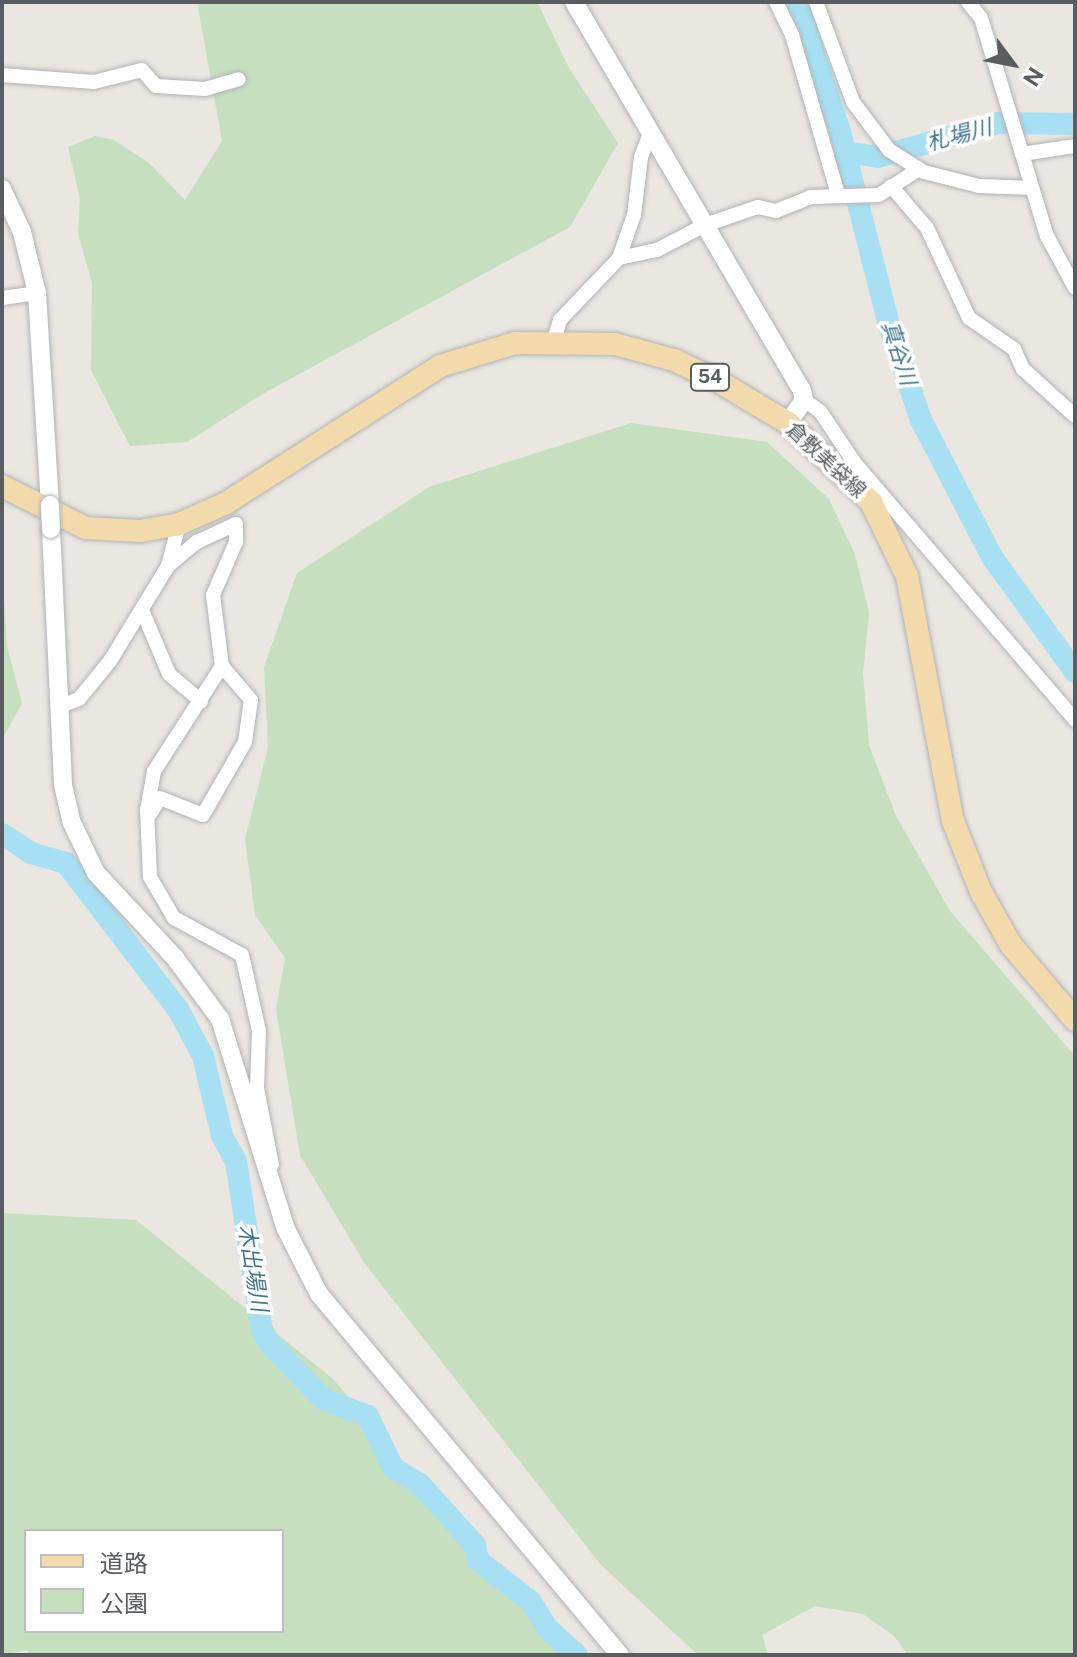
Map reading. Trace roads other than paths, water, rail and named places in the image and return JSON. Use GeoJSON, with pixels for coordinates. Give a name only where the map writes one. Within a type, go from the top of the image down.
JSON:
{"type":"FeatureCollection","features":[{"type":"Feature","properties":{"kind":"main road","name":"倉敷美袋線"},"geometry":{"type":"LineString","coordinates":[[2,486],[86,528],[140,531],[179,524],[226,503],[440,366],[515,343],[554,340],[615,344],[674,360],[788,423],[871,502],[895,551],[915,611],[953,821],[981,892],[1011,945],[1075,1020]]}},
{"type":"Feature","properties":{"kind":"street"},"geometry":{"type":"LineString","coordinates":[[574,2],[804,400],[820,411],[854,462],[1075,720]]}},
{"type":"Feature","properties":{"kind":"street"},"geometry":{"type":"LineString","coordinates":[[776,2],[792,35],[838,194]]}},
{"type":"Feature","properties":{"kind":"street"},"geometry":{"type":"LineString","coordinates":[[816,2],[853,102],[877,138],[919,169],[979,186],[1032,188]]}},
{"type":"Feature","properties":{"kind":"street"},"geometry":{"type":"LineString","coordinates":[[968,2],[981,18],[1047,236],[1075,288]]}},
{"type":"Feature","properties":{"kind":"street"},"geometry":{"type":"LineString","coordinates":[[2,75],[94,82],[142,70],[156,86],[205,89],[239,79]]}},
{"type":"Feature","properties":{"kind":"street"},"geometry":{"type":"LineString","coordinates":[[554,340],[560,320],[619,258],[634,215],[641,157],[651,131]]}},
{"type":"Feature","properties":{"kind":"street"},"geometry":{"type":"LineString","coordinates":[[1022,154],[1075,146]]}},
{"type":"Feature","properties":{"kind":"street"},"geometry":{"type":"LineString","coordinates":[[619,258],[657,250],[705,225],[758,207],[776,211],[810,197],[879,195],[919,169]]}},
{"type":"Feature","properties":{"kind":"street"},"geometry":{"type":"LineString","coordinates":[[891,186],[927,228],[969,318],[1014,349],[1023,369],[1075,416]]}},
{"type":"Feature","properties":{"kind":"street"},"geometry":{"type":"LineString","coordinates":[[2,189],[22,232],[37,293],[63,785],[82,845],[96,873],[175,958],[220,1019],[274,1192],[304,1267],[349,1335],[620,1655]]}},
{"type":"Feature","properties":{"kind":"street"},"geometry":{"type":"LineString","coordinates":[[2,298],[37,293]]}},
{"type":"Feature","properties":{"kind":"street"},"geometry":{"type":"LineString","coordinates":[[788,423],[804,400]]}},
{"type":"Feature","properties":{"kind":"street"},"geometry":{"type":"LineString","coordinates":[[58,707],[91,688],[168,566],[179,524]]}},
{"type":"Feature","properties":{"kind":"street"},"geometry":{"type":"LineString","coordinates":[[148,820],[160,798],[203,815],[245,742],[251,700],[222,666],[213,595],[236,542],[236,524],[197,542],[168,566]]}},
{"type":"Feature","properties":{"kind":"street"},"geometry":{"type":"LineString","coordinates":[[142,610],[169,674],[201,701]]}},
{"type":"Feature","properties":{"kind":"street"},"geometry":{"type":"LineString","coordinates":[[222,666],[154,771],[148,820],[150,877],[174,918],[242,955],[259,1031],[257,1088],[274,1192]]}},
{"type":"Feature","properties":{"kind":"waterway","name":"真谷川"},"geometry":{"type":"LineString","coordinates":[[797,2],[839,128],[890,329],[921,420],[992,557],[1075,672]]}},
{"type":"Feature","properties":{"kind":"waterway","name":"札場川"},"geometry":{"type":"LineString","coordinates":[[846,152],[878,157],[998,123],[1075,124]]}},
{"type":"Feature","properties":{"kind":"waterway","name":"木出場川"},"geometry":{"type":"LineString","coordinates":[[2,834],[31,853],[66,863],[179,1011],[203,1056],[222,1136],[236,1161],[262,1330],[270,1344],[323,1399],[368,1416],[393,1468],[420,1484],[475,1545],[478,1560],[531,1602],[547,1628],[577,1655]]}}]}
